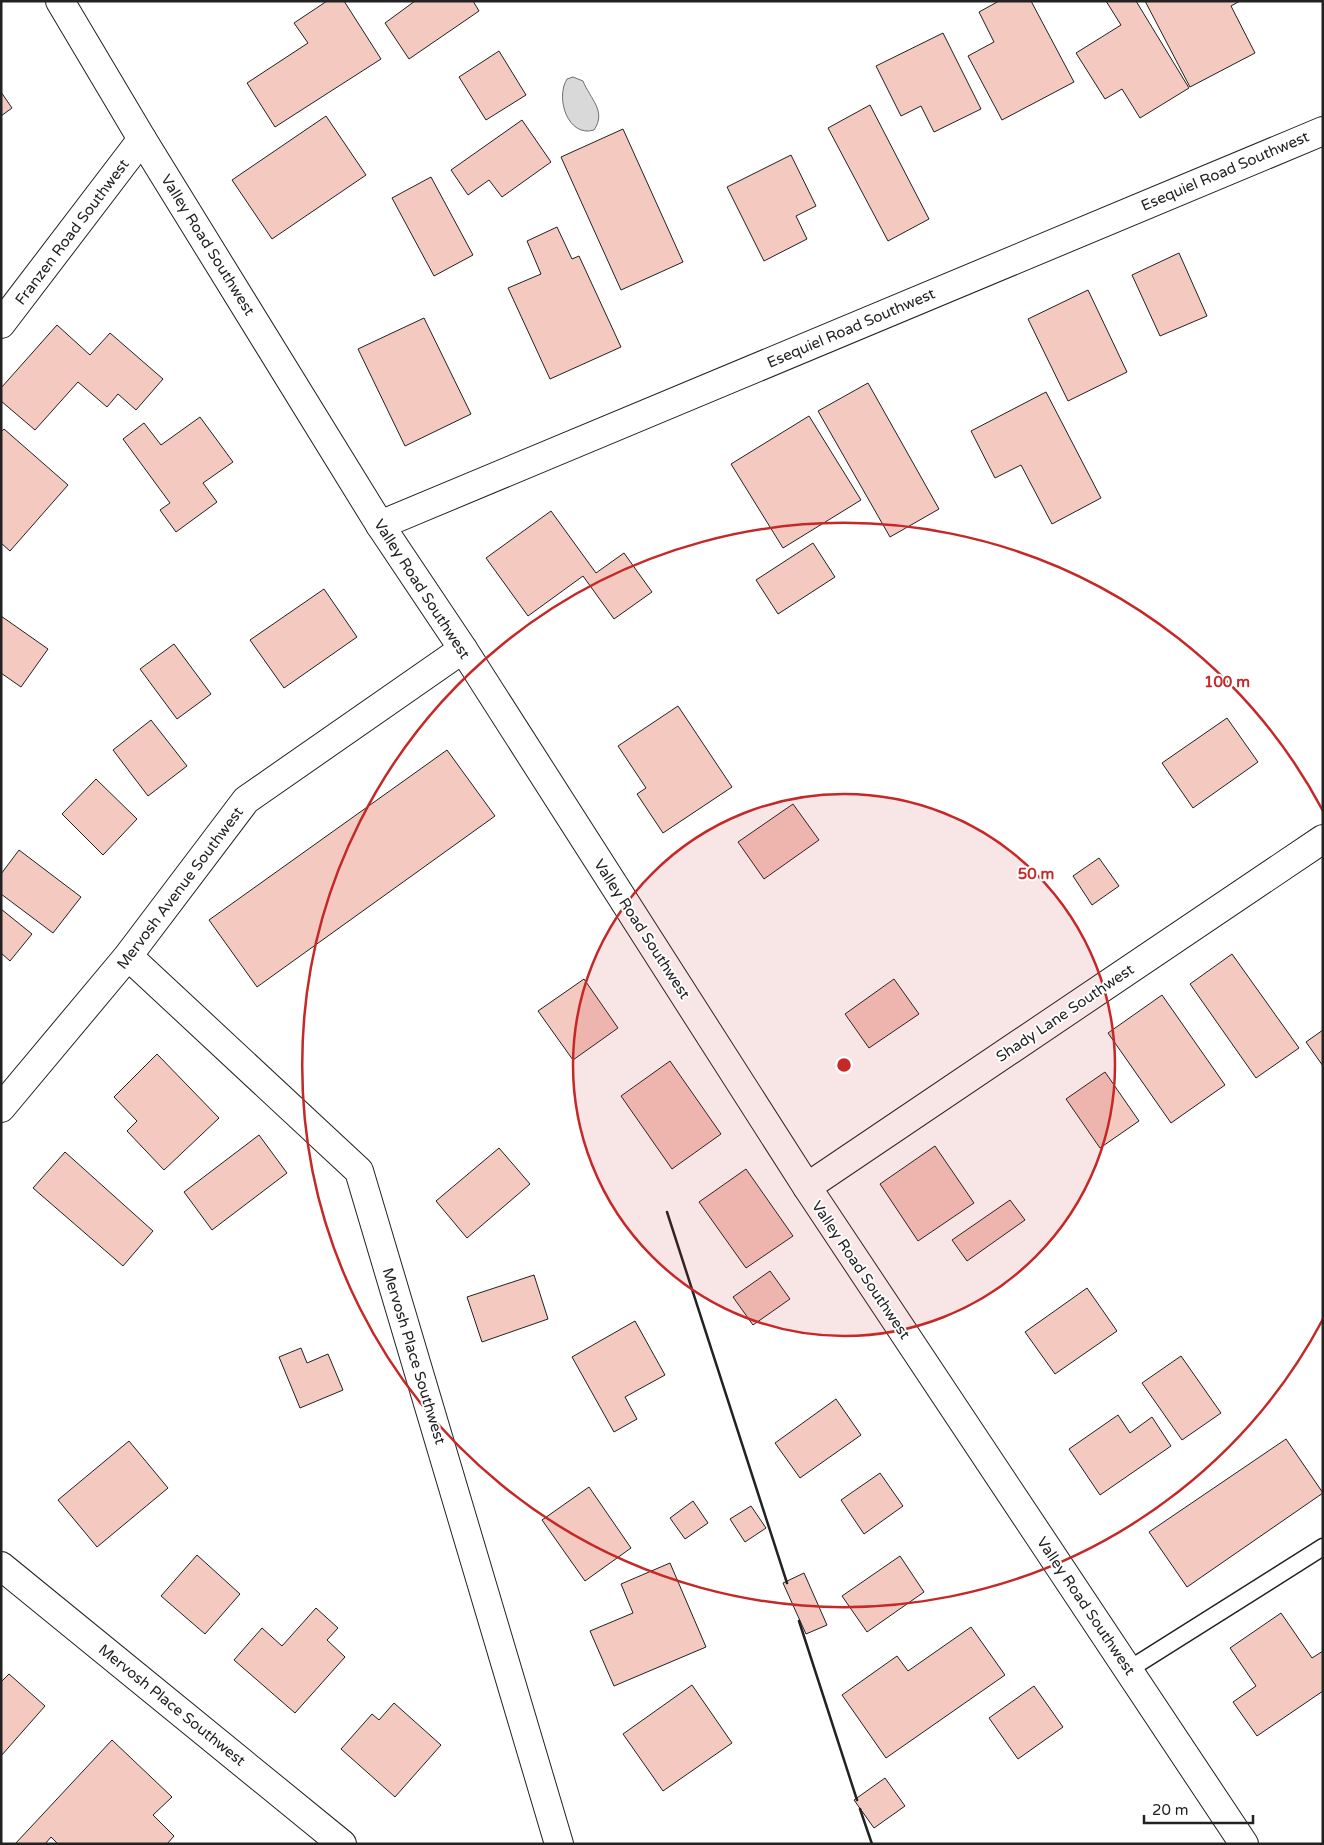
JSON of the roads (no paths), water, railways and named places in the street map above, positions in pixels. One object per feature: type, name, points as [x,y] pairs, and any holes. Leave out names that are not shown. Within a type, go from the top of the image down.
[{"type":"street","name":"Valley Road Southwest","points":[[60,1],[142,139],[380,525],[462,649],[806,1188],[1244,1844]]},
{"type":"street","name":"Esequiel Road Southwest","points":[[380,525],[1323,131]]},
{"type":"street","name":"Franzen Road Southwest","points":[[1,324],[142,139]]},
{"type":"street","name":"Mervosh Avenue Southwest","points":[[1,1108],[128,956],[246,800],[462,649]]},
{"type":"street","name":"Shady Lane Southwest","points":[[806,1188],[1323,839]]},
{"type":"street","name":"Mervosh Place Southwest","points":[[128,956],[359,1171],[559,1844]]},
{"type":"street","name":"Mervosh Place Southwest","points":[[1,1566],[342,1844]]},
{"type":"lane","points":[[1128,1670],[1323,1547]]}]
